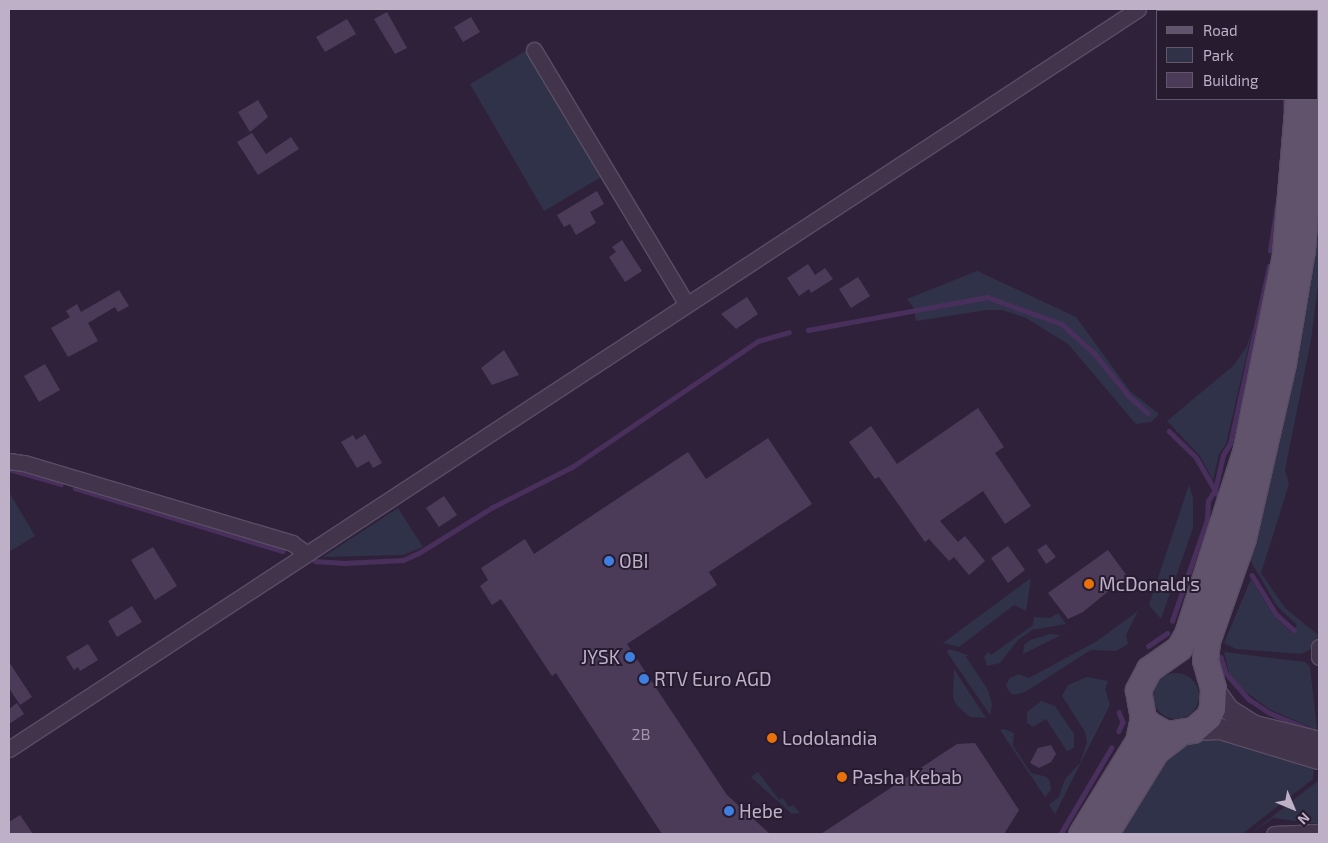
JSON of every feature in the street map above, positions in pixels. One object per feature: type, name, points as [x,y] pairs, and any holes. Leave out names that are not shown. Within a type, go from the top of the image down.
[{"type":"main road","points":[[1081,834],[1138,741],[1143,718],[1137,699],[1140,682],[1149,669],[1179,648],[1187,634],[1246,450],[1286,254],[1298,100]]},
{"type":"main road","points":[[1105,834],[1156,751],[1208,717],[1210,682],[1205,660],[1207,641],[1242,538],[1294,304],[1312,143],[1313,100]]},
{"type":"main road","points":[[1163,660],[1173,658],[1192,662],[1210,682]]},
{"type":"main road","points":[[1143,718],[1158,731],[1185,733]]},
{"type":"street","points":[[9,749],[686,303],[1138,9]]},
{"type":"street","points":[[534,50],[686,303]]},
{"type":"street","points":[[9,461],[24,462],[292,543],[306,553]]},
{"type":"street","points":[[1319,647],[1319,657]]},
{"type":"street","points":[[1210,682],[1224,705],[1256,726],[1319,742]]},
{"type":"street","points":[[1185,733],[1220,729],[1319,759]]},
{"type":"street","points":[[1274,834],[1319,832]]},
{"type":"green space","points":[[529,49],[603,176],[544,211],[470,84]]},
{"type":"green space","points":[[1319,172],[1319,277],[1311,340],[1285,470],[1289,484],[1261,573],[1285,608],[1318,635],[1315,647],[1301,654],[1236,649],[1224,643],[1251,579],[1274,616],[1292,633],[1297,625],[1277,606],[1246,553],[1291,387],[1308,293]]},
{"type":"green space","points":[[977,271],[1076,317],[1130,391],[1159,414],[1151,422],[1136,424],[1068,344],[1026,318],[1002,310],[987,310],[916,321],[914,308],[907,299]]},
{"type":"green space","points":[[1253,327],[1226,444],[1219,454],[1213,480],[1200,456],[1167,421],[1234,365],[1247,346]]},
{"type":"green space","points":[[1189,485],[1193,498],[1193,528],[1161,619],[1149,605]]},
{"type":"green space","points":[[9,492],[35,536],[9,552]]},
{"type":"green space","points":[[398,508],[423,547],[403,555],[323,557]]},
{"type":"green space","points":[[1031,578],[1026,611],[1014,605],[959,647],[943,643]]},
{"type":"green space","points":[[1138,611],[1126,635],[1128,644],[1116,651],[1091,650],[1025,692],[1013,695],[1008,690],[1006,685],[1010,678],[1019,674],[1029,678],[1097,641]]},
{"type":"green space","points":[[1058,613],[1066,624],[1032,630],[1018,640],[1000,663],[987,666],[984,657],[988,652],[991,655],[1033,625],[1034,617],[1050,618]]},
{"type":"green space","points":[[1050,634],[1061,635],[1023,654],[1024,645],[1030,640]]},
{"type":"green space","points":[[949,649],[968,655],[966,657],[988,690],[992,705],[990,715],[947,652]]},
{"type":"green space","points":[[1224,652],[1305,662],[1310,667],[1318,738],[1309,735],[1310,727],[1269,709],[1238,686],[1229,673]]},
{"type":"green space","points":[[954,669],[986,718],[970,717],[957,706],[953,698]]},
{"type":"green space","points":[[1181,673],[1193,679],[1198,687],[1198,705],[1193,713],[1185,718],[1171,719],[1159,713],[1154,705],[1153,691],[1159,679],[1167,674]]},
{"type":"green space","points":[[1087,677],[1108,681],[1105,689],[1110,705],[1055,814],[1049,805],[1059,797],[1065,779],[1080,763],[1087,742],[1085,732],[1062,696],[1068,685]]},
{"type":"green space","points":[[1041,701],[1055,706],[1074,734],[1074,748],[1067,751],[1046,719],[1033,727],[1027,723],[1027,712]]},
{"type":"green space","points":[[1004,729],[1014,733],[1013,746],[1031,773],[1047,777],[1051,790],[1045,797],[1000,730]]},
{"type":"green space","points":[[1208,735],[1314,765],[1313,779],[1242,834],[1112,834],[1168,750]]},
{"type":"green space","points":[[758,772],[779,800],[783,798],[789,807],[793,805],[800,813],[792,814],[751,777]]},
{"type":"green space","points":[[1319,780],[1319,824],[1273,818],[1250,834]]},
{"type":"building","points":[[387,12],[407,48],[395,54],[374,19]]},
{"type":"building","points":[[471,17],[480,32],[463,42],[454,27]]},
{"type":"building","points":[[347,19],[356,34],[325,52],[316,37]]},
{"type":"building","points":[[258,100],[268,117],[250,132],[238,112]]},
{"type":"building","points":[[252,133],[266,154],[291,137],[299,149],[258,175],[237,142]]},
{"type":"building","points":[[597,191],[604,204],[590,212],[596,223],[576,235],[570,224],[564,227],[557,215]]},
{"type":"building","points":[[622,240],[642,271],[625,282],[609,257],[616,252],[612,247]]},
{"type":"building","points":[[808,264],[815,275],[825,268],[833,279],[811,293],[809,289],[799,296],[787,278]]},
{"type":"building","points":[[858,277],[870,296],[851,308],[839,289]]},
{"type":"building","points":[[119,290],[129,306],[118,312],[115,307],[88,323],[98,341],[68,357],[51,328],[70,317],[66,311],[77,304],[81,312]]},
{"type":"building","points":[[747,297],[758,314],[736,329],[721,314]]},
{"type":"building","points":[[504,350],[519,375],[492,385],[481,368]]},
{"type":"building","points":[[45,364],[60,390],[39,402],[24,376]]},
{"type":"building","points":[[978,408],[1004,447],[995,453],[1031,506],[1005,524],[983,491],[940,521],[958,542],[965,536],[985,561],[969,575],[954,557],[949,561],[929,539],[925,542],[879,477],[875,479],[849,442],[871,426],[897,464]]},
{"type":"building","points":[[365,434],[382,463],[373,468],[369,461],[357,468],[341,442],[353,435],[356,440]]},
{"type":"building","name":"OBI","points":[[768,438],[812,504],[709,572],[717,585],[627,644],[727,795],[770,834],[662,834],[556,673],[552,676],[501,599],[492,605],[480,586],[488,580],[481,568],[525,539],[534,554],[688,452],[706,479]]},
{"type":"building","points":[[444,496],[457,515],[439,527],[426,508]]},
{"type":"building","points":[[1046,544],[1056,557],[1046,564],[1037,550]]},
{"type":"building","points":[[1008,546],[1025,570],[1008,583],[991,558]]},
{"type":"building","points":[[153,547],[177,586],[155,600],[131,560]]},
{"type":"building","name":"McDonald's","points":[[1108,550],[1127,576],[1083,612],[1068,619],[1048,593]]},
{"type":"building","points":[[132,606],[142,622],[117,637],[108,621]]},
{"type":"building","points":[[88,644],[98,660],[80,671],[78,667],[74,670],[66,657]]},
{"type":"building","points":[[9,662],[32,697],[20,705],[9,688]]},
{"type":"building","points":[[17,703],[24,714],[9,724],[9,709]]},
{"type":"building","points":[[975,743],[1019,810],[1004,834],[821,834],[957,744]]},
{"type":"building","points":[[1051,745],[1056,754],[1051,762],[1039,768],[1030,763],[1038,748]]},
{"type":"building","points":[[20,815],[33,834],[11,834],[9,822]]},
{"type":"waterway","points":[[1285,100],[1285,110]]},
{"type":"waterway","points":[[1270,251],[1277,205]]},
{"type":"waterway","points":[[1172,621],[1207,520],[1208,501],[1215,490],[1223,455],[1230,444],[1269,266]]},
{"type":"waterway","points":[[808,330],[987,297],[1062,324],[1095,354],[1130,397],[1148,413]]},
{"type":"waterway","points":[[315,561],[344,563],[403,560],[419,553],[493,507],[572,467],[758,341],[789,332]]},
{"type":"waterway","points":[[1169,431],[1196,457],[1218,495]]},
{"type":"waterway","points":[[9,469],[61,484]]},
{"type":"waterway","points":[[75,488],[283,551]]},
{"type":"waterway","points":[[1252,575],[1276,614],[1294,630]]},
{"type":"waterway","points":[[1148,646],[1167,633]]},
{"type":"waterway","points":[[1221,657],[1226,673],[1249,699],[1270,713],[1308,729]]},
{"type":"waterway","points":[[1119,712],[1123,722],[1119,731]]},
{"type":"waterway","points":[[1061,833],[1111,748]]},
{"type":"place","name":"OBI","points":[[609,561]]},
{"type":"place","name":"McDonald's","points":[[1089,584]]},
{"type":"place","name":"JYSK","points":[[630,657]]},
{"type":"place","name":"RTV Euro AGD","points":[[644,679]]},
{"type":"place","name":"Lodolandia","points":[[772,738]]},
{"type":"place","name":"Pasha Kebab","points":[[842,777]]},
{"type":"place","name":"Hebe","points":[[729,811]]}]
